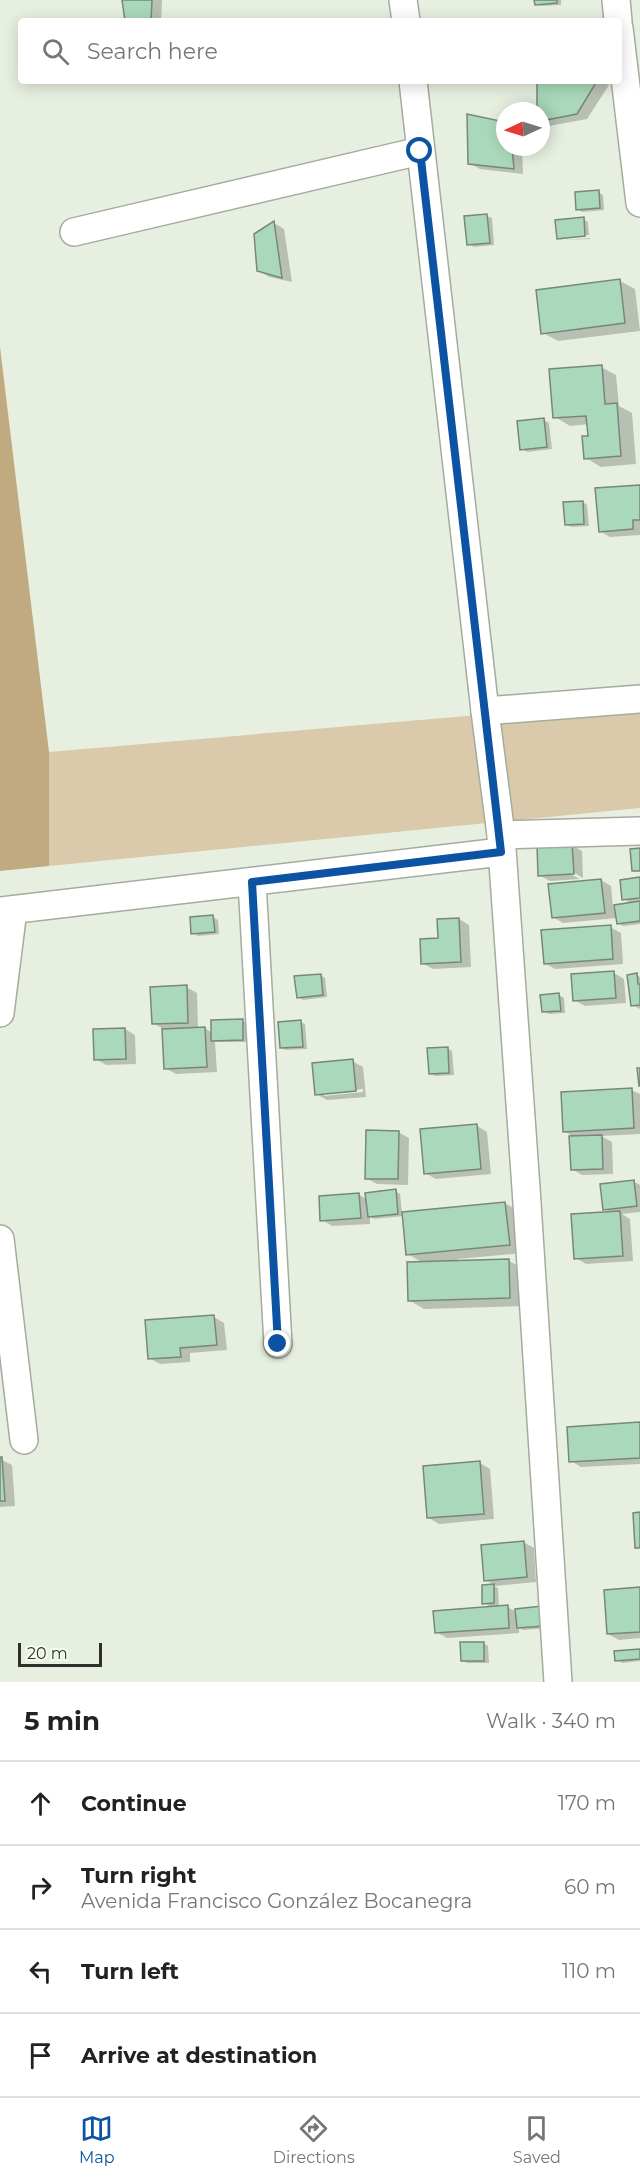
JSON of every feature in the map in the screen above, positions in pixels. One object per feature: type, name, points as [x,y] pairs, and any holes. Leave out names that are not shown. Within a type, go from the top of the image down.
[{"type":"street","points":[[404,0],[406,18]]},
{"type":"street","points":[[616,0],[618,18]]},
{"type":"street","points":[[622,53],[640,203]]},
{"type":"street","points":[[412,84],[501,844],[558,1682]]},
{"type":"street","points":[[74,232],[420,151]]},
{"type":"street","points":[[485,711],[640,699]]},
{"type":"street","points":[[0,1013],[6,911],[252,882],[501,844],[640,831]]},
{"type":"street","points":[[252,882],[278,1344]]},
{"type":"street","points":[[0,1239],[24,1440]]},
{"type":"shaded area","points":[[0,347],[49,752],[49,866],[0,871]]},
{"type":"shaded area","points":[[640,701],[640,808],[49,866],[49,752]]},
{"type":"building","points":[[122,0],[152,0],[151,18],[125,18]]},
{"type":"building","points":[[534,0],[557,0],[557,3],[535,5]]},
{"type":"building","points":[[537,84],[595,84],[577,114],[550,119],[550,102],[537,102]]},
{"type":"building","points":[[467,114],[496,120],[496,156],[513,156],[514,169],[468,164]]},
{"type":"building","points":[[599,190],[600,208],[576,210],[575,192]]},
{"type":"building","points":[[487,214],[490,243],[467,245],[464,216]]},
{"type":"building","points":[[584,217],[585,236],[557,239],[555,220]]},
{"type":"building","points":[[274,221],[282,278],[257,271],[254,234]]},
{"type":"building","points":[[620,279],[625,323],[541,334],[536,290]]},
{"type":"building","points":[[602,365],[605,404],[617,403],[621,456],[584,459],[582,436],[588,436],[586,416],[553,418],[549,369]]},
{"type":"building","points":[[544,418],[547,447],[520,450],[517,421]]},
{"type":"building","points":[[640,485],[640,520],[633,520],[633,529],[599,532],[595,488]]},
{"type":"building","points":[[583,501],[584,524],[565,525],[563,502]]},
{"type":"building","points":[[572,843],[574,874],[538,876],[537,845]]},
{"type":"building","points":[[640,848],[640,871],[632,871],[630,849]]},
{"type":"building","points":[[640,877],[640,898],[622,900],[620,880]]},
{"type":"building","points":[[601,879],[605,913],[552,918],[548,884]]},
{"type":"building","points":[[640,901],[640,921],[617,924],[614,905]]},
{"type":"building","points":[[213,915],[215,932],[191,934],[190,917]]},
{"type":"building","points":[[459,918],[461,962],[421,964],[420,939],[438,938],[437,919]]},
{"type":"building","points":[[611,925],[613,959],[544,964],[541,930]]},
{"type":"building","points":[[614,971],[616,998],[573,1001],[571,974]]},
{"type":"building","points":[[637,973],[638,984],[640,984],[640,1005],[631,1006],[627,975]]},
{"type":"building","points":[[321,974],[323,995],[297,998],[294,976]]},
{"type":"building","points":[[187,985],[188,1023],[152,1024],[150,987]]},
{"type":"building","points":[[559,993],[561,1011],[542,1012],[540,995]]},
{"type":"building","points":[[243,1019],[243,1040],[211,1041],[211,1020]]},
{"type":"building","points":[[301,1020],[303,1047],[280,1048],[278,1022]]},
{"type":"building","points":[[205,1027],[207,1067],[164,1069],[162,1029]]},
{"type":"building","points":[[125,1028],[126,1059],[94,1060],[93,1029]]},
{"type":"building","points":[[448,1047],[449,1073],[429,1074],[427,1048]]},
{"type":"building","points":[[353,1059],[356,1091],[315,1095],[312,1063]]},
{"type":"building","points":[[637,1068],[640,1068],[640,1086],[639,1086]]},
{"type":"building","points":[[632,1088],[634,1128],[563,1132],[561,1092]]},
{"type":"building","points":[[477,1124],[481,1169],[424,1174],[420,1129]]},
{"type":"building","points":[[366,1130],[399,1131],[398,1179],[365,1179]]},
{"type":"building","points":[[602,1135],[603,1169],[571,1170],[569,1136]]},
{"type":"building","points":[[634,1180],[637,1206],[603,1210],[600,1184]]},
{"type":"building","points":[[396,1189],[398,1214],[368,1217],[365,1193]]},
{"type":"building","points":[[359,1193],[361,1218],[320,1221],[319,1196]]},
{"type":"building","points":[[505,1202],[510,1245],[406,1255],[402,1212]]},
{"type":"building","points":[[620,1211],[623,1256],[574,1259],[571,1214]]},
{"type":"building","points":[[509,1259],[510,1298],[408,1301],[407,1262]]},
{"type":"building","points":[[214,1315],[217,1345],[180,1348],[181,1357],[148,1359],[145,1320]]},
{"type":"building","points":[[640,1422],[640,1458],[569,1462],[567,1427]]},
{"type":"building","points":[[0,1457],[2,1457],[5,1501],[0,1501]]},
{"type":"building","points":[[480,1461],[484,1514],[427,1518],[423,1466]]},
{"type":"building","points":[[640,1512],[640,1548],[635,1548],[633,1513]]},
{"type":"building","points":[[524,1541],[527,1577],[484,1581],[481,1545]]},
{"type":"building","points":[[494,1584],[494,1603],[482,1604],[482,1585]]},
{"type":"building","points":[[640,1587],[640,1632],[607,1634],[604,1590]]},
{"type":"building","points":[[508,1605],[509,1628],[435,1633],[433,1611]]},
{"type":"building","points":[[542,1606],[544,1626],[517,1628],[515,1609]]},
{"type":"building","points":[[460,1642],[484,1642],[484,1661],[461,1661]]},
{"type":"building","points":[[640,1649],[640,1659],[615,1661],[614,1651]]},
{"type":"route","points":[[278,1344],[252,882],[501,852],[501,835],[420,151]]}]
